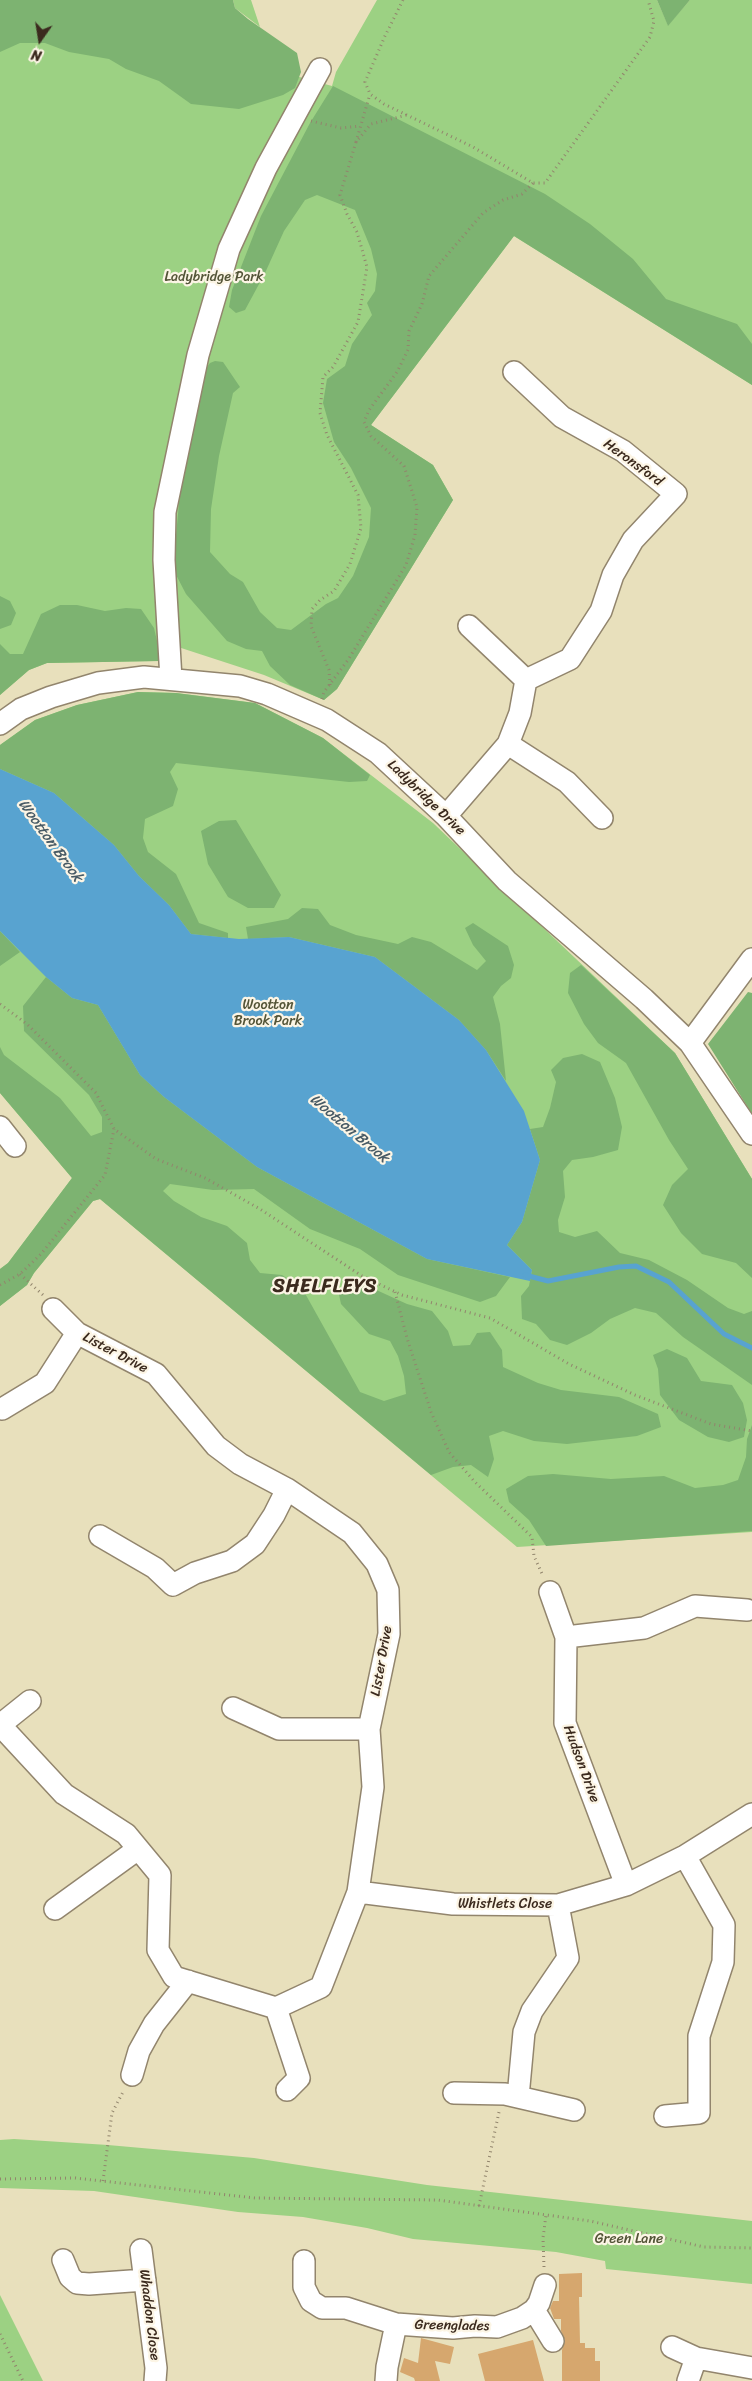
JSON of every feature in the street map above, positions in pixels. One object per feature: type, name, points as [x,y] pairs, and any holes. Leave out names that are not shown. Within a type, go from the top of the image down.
[{"type":"street","points":[[171,679],[164,560],[164,512],[198,355],[229,249],[266,168],[320,69]]},
{"type":"street","name":"Heronsford","points":[[514,372],[562,417],[623,451],[676,494],[633,540],[614,574],[602,611],[570,659],[526,680]]},
{"type":"street","points":[[446,816],[508,744],[520,713],[526,680],[469,626]]},
{"type":"street","name":"Ladybridge Drive","points":[[0,724],[21,709],[51,697],[98,684],[144,676],[240,686],[267,694],[317,716],[378,753],[446,816],[507,881],[644,999],[690,1043],[752,1134]]},
{"type":"street","points":[[508,744],[567,782],[602,818]]},
{"type":"street","points":[[690,1043],[752,959]]},
{"type":"street","name":"Lister Drive","points":[[53,1309],[77,1332],[156,1374],[216,1446],[240,1464],[287,1489],[352,1533],[377,1564],[388,1590],[389,1634],[369,1729],[372,1787],[358,1892],[320,1987],[276,2008]]},
{"type":"street","name":"Lister Drive","points":[[2,1408],[45,1383],[77,1332]]},
{"type":"street","points":[[100,1536],[155,1568],[173,1585],[196,1573],[232,1561],[255,1544],[274,1515],[287,1489]]},
{"type":"street","name":"Hudson Drive","points":[[550,1592],[566,1637],[565,1723],[626,1885]]},
{"type":"street","points":[[566,1637],[644,1628],[695,1606],[747,1610]]},
{"type":"street","points":[[30,1701],[0,1725],[64,1794],[126,1834],[160,1875],[158,1950],[174,1977],[276,2008],[299,2078],[287,2090]]},
{"type":"street","points":[[233,1708],[279,1729],[369,1729]]},
{"type":"street","name":"Whistlets Close","points":[[358,1892],[453,1904],[558,1905],[626,1885],[685,1856],[752,1814]]},
{"type":"street","points":[[55,1909],[138,1849]]},
{"type":"street","points":[[665,2116],[700,2113],[699,2036],[724,1962],[724,1925],[685,1856]]},
{"type":"street","points":[[512,2095],[524,2032],[532,2011],[568,1958],[558,1905]]},
{"type":"street","points":[[132,2075],[139,2050],[154,2024],[188,1981]]},
{"type":"street","points":[[454,2093],[512,2095],[574,2110]]},
{"type":"street","name":"Whaddon Close","points":[[141,2250],[156,2368],[155,2381]]},
{"type":"street","points":[[63,2260],[73,2280],[82,2284],[145,2280]]},
{"type":"street","name":"Greenglades","points":[[304,2261],[304,2287],[311,2301],[322,2308],[346,2308],[396,2324],[453,2328],[497,2327],[522,2318],[534,2310]]},
{"type":"street","points":[[545,2285],[539,2303],[534,2310],[553,2341]]},
{"type":"street","name":"Greenglades","points":[[386,2381],[396,2324]]},
{"type":"street","points":[[672,2347],[696,2358],[752,2368]]},
{"type":"street","points":[[688,2381],[696,2358]]},
{"type":"path","points":[[403,0],[365,82],[370,94],[407,115],[473,147],[533,183],[545,183],[650,37],[654,21],[648,0]]},
{"type":"path","points":[[330,685],[328,670],[311,626],[312,609],[320,600],[334,590],[350,564],[361,528],[358,495],[327,435],[320,413],[323,377],[333,367],[358,322],[362,299],[367,267],[357,232],[346,214],[340,195],[370,94]]},
{"type":"path","points":[[296,114],[318,124],[341,128],[360,126]]},
{"type":"path","points":[[356,142],[371,124],[407,115]]},
{"type":"path","points":[[317,716],[324,692],[348,660],[406,566],[415,535],[416,507],[404,466],[371,436],[364,422],[368,410],[397,372],[408,350],[409,332],[422,304],[429,276],[483,214],[503,200],[522,194],[533,183]]},
{"type":"path","points":[[0,1004],[27,1024],[96,1093],[114,1128],[156,1159],[205,1178],[260,1209],[362,1276],[395,1292],[490,1318],[569,1364],[635,1395],[711,1424],[752,1430]]},
{"type":"path","points":[[0,1285],[20,1274],[41,1254],[105,1175],[114,1128]]},
{"type":"path","points":[[20,1274],[42,1295],[53,1309]]},
{"type":"path","points":[[395,1292],[407,1338],[431,1412],[449,1452],[474,1482],[532,1537],[534,1556],[550,1592]]},
{"type":"path","points":[[103,2181],[112,2113],[132,2075]]},
{"type":"path","points":[[479,2206],[495,2126],[512,2095]]},
{"type":"path","points":[[0,2179],[75,2178],[255,2198],[438,2200],[590,2221],[704,2246],[752,2248]]},
{"type":"path","points":[[545,2285],[543,2238],[546,2215]]},
{"type":"path","points":[[0,2334],[23,2381]]},
{"type":"green space","name":"Ladybridge Park","points":[[0,0],[187,46],[332,86],[336,72],[377,0],[657,0],[668,25],[690,0],[752,0],[752,385],[514,236],[371,425],[433,465],[453,500],[337,689],[324,700],[264,675],[175,646],[169,648],[158,661],[47,663],[29,670],[0,695]]},
{"type":"green space","points":[[0,0],[233,0],[235,8],[248,19],[297,53],[301,72],[295,88],[283,95],[239,109],[191,104],[159,81],[126,69],[109,59],[69,52],[45,43],[20,43],[0,52]]},
{"type":"green space","points":[[233,0],[251,0],[260,27],[235,8]]},
{"type":"green space","points":[[657,0],[690,0],[668,26]]},
{"type":"green space","points":[[333,86],[545,194],[590,224],[633,259],[666,299],[737,324],[752,344],[752,385],[514,236],[371,425],[433,465],[453,500],[337,689],[324,700],[290,685],[270,666],[262,651],[246,649],[227,641],[186,594],[173,569],[180,492],[195,408],[202,374],[210,363],[215,361],[223,362],[240,387],[233,393],[219,456],[211,509],[210,552],[230,574],[243,582],[260,612],[277,628],[291,630],[326,604],[338,598],[353,576],[369,537],[371,508],[351,468],[334,442],[323,403],[327,379],[345,366],[352,344],[372,315],[367,303],[375,291],[377,274],[371,249],[355,210],[317,195],[305,200],[284,231],[265,273],[245,310],[236,313],[229,307],[232,290],[261,216],[310,123]]},
{"type":"green space","points":[[0,596],[10,601],[16,613],[11,625],[0,629]]},
{"type":"green space","points":[[60,605],[77,605],[105,611],[126,608],[141,609],[154,628],[159,650],[158,661],[47,663],[29,670],[0,695],[0,644],[10,654],[23,654],[41,614]]},
{"type":"green space","name":"Wootton Brook Park","points":[[138,692],[176,693],[255,703],[323,738],[433,823],[675,1053],[752,1179],[752,1532],[517,1547],[100,1199],[93,1201],[34,1273],[27,1285],[0,1306],[0,1269],[8,1263],[72,1178],[0,1093],[0,745],[35,720],[77,705]]},
{"type":"green space","points":[[138,692],[176,693],[255,703],[323,738],[370,775],[367,781],[349,782],[176,763],[170,772],[178,789],[173,806],[145,819],[143,838],[148,852],[176,874],[199,923],[228,933],[228,938],[191,934],[169,905],[139,876],[114,845],[54,793],[0,769],[0,745],[35,720],[77,705]]},
{"type":"green space","points":[[236,820],[281,895],[274,908],[248,908],[228,897],[208,864],[201,831],[219,821]]},
{"type":"green space","points":[[302,908],[318,909],[330,925],[356,935],[398,944],[412,937],[431,942],[477,970],[486,961],[473,945],[465,928],[473,923],[508,946],[514,965],[511,978],[501,986],[493,997],[500,1024],[506,1081],[486,1050],[459,1020],[375,957],[289,937],[248,939],[246,927],[288,919]]},
{"type":"green space","points":[[0,931],[20,952],[0,966]]},
{"type":"green space","points":[[581,965],[675,1053],[752,1179],[752,1278],[736,1263],[702,1254],[681,1233],[663,1205],[672,1185],[688,1169],[669,1140],[626,1063],[598,1043],[584,1024],[568,993],[570,973]]},
{"type":"green space","points":[[46,977],[72,998],[98,1005],[140,1075],[164,1097],[257,1167],[427,1259],[510,1277],[496,1296],[480,1302],[398,1275],[360,1249],[310,1229],[254,1189],[213,1190],[170,1184],[163,1191],[174,1201],[201,1217],[227,1226],[247,1243],[250,1260],[260,1273],[282,1275],[302,1288],[360,1392],[384,1401],[406,1394],[404,1376],[398,1356],[390,1341],[369,1334],[341,1304],[338,1290],[354,1284],[372,1288],[407,1304],[432,1311],[448,1331],[453,1346],[470,1345],[477,1333],[490,1332],[502,1350],[503,1367],[538,1383],[561,1390],[619,1397],[658,1414],[661,1427],[637,1436],[567,1444],[534,1441],[503,1431],[489,1436],[494,1459],[488,1477],[471,1465],[453,1467],[431,1475],[100,1199],[93,1201],[34,1273],[27,1285],[0,1306],[0,1269],[8,1263],[72,1178],[0,1093],[0,1047],[4,1055],[60,1098],[91,1136],[102,1132],[102,1117],[89,1095],[24,1031],[23,1006]]},
{"type":"green space","points":[[748,992],[752,993],[752,1114],[708,1044]]},
{"type":"green space","points":[[582,1054],[600,1062],[615,1098],[622,1127],[618,1150],[593,1157],[572,1160],[563,1171],[565,1197],[558,1220],[559,1232],[575,1237],[597,1231],[620,1253],[649,1260],[687,1280],[728,1308],[744,1314],[752,1311],[752,1385],[683,1337],[656,1313],[635,1308],[610,1319],[591,1333],[567,1345],[550,1340],[536,1324],[522,1319],[521,1296],[529,1286],[532,1270],[507,1245],[522,1222],[540,1160],[530,1129],[543,1127],[550,1108],[556,1082],[551,1070],[563,1058]]},
{"type":"green space","points":[[667,1349],[687,1358],[701,1381],[732,1385],[743,1403],[747,1420],[744,1437],[729,1442],[708,1437],[679,1420],[660,1395],[658,1369],[653,1355]]},
{"type":"green space","points":[[752,1425],[752,1531],[546,1546],[529,1520],[509,1502],[506,1489],[528,1476],[553,1474],[611,1479],[664,1476],[695,1488],[723,1485],[738,1480],[746,1457],[747,1439]]},
{"type":"green space","name":"Green Lane","points":[[14,2139],[254,2158],[427,2185],[752,2221],[752,2284],[606,2269],[605,2261],[556,2252],[413,2239],[367,2228],[303,2217],[238,2212],[94,2191],[0,2188],[0,2140]]},
{"type":"green space","points":[[0,2295],[43,2381],[0,2381]]},
{"type":"water","points":[[0,769],[54,793],[114,845],[139,876],[169,905],[191,934],[239,939],[289,937],[375,957],[459,1020],[486,1050],[524,1111],[540,1160],[522,1222],[507,1245],[532,1270],[530,1281],[427,1259],[257,1167],[164,1097],[140,1075],[98,1005],[72,998],[46,977],[0,931]]},
{"type":"building","points":[[582,2273],[582,2297],[579,2297],[580,2343],[585,2343],[585,2348],[595,2348],[595,2361],[600,2361],[600,2381],[562,2381],[562,2350],[565,2340],[561,2331],[561,2319],[554,2319],[550,2308],[553,2301],[559,2301],[559,2274]]},
{"type":"building","points":[[421,2338],[454,2347],[450,2364],[435,2361],[440,2381],[415,2381],[414,2378],[400,2372],[404,2358],[418,2363]]},
{"type":"building","points":[[533,2340],[544,2381],[485,2381],[478,2354]]},
{"type":"waterway","name":"Wootton Brook","points":[[525,1275],[548,1281],[619,1267],[636,1266],[669,1282],[724,1334],[752,1348]]},
{"type":"district","name":"SHELFLEYS","points":[[325,1287]]}]
